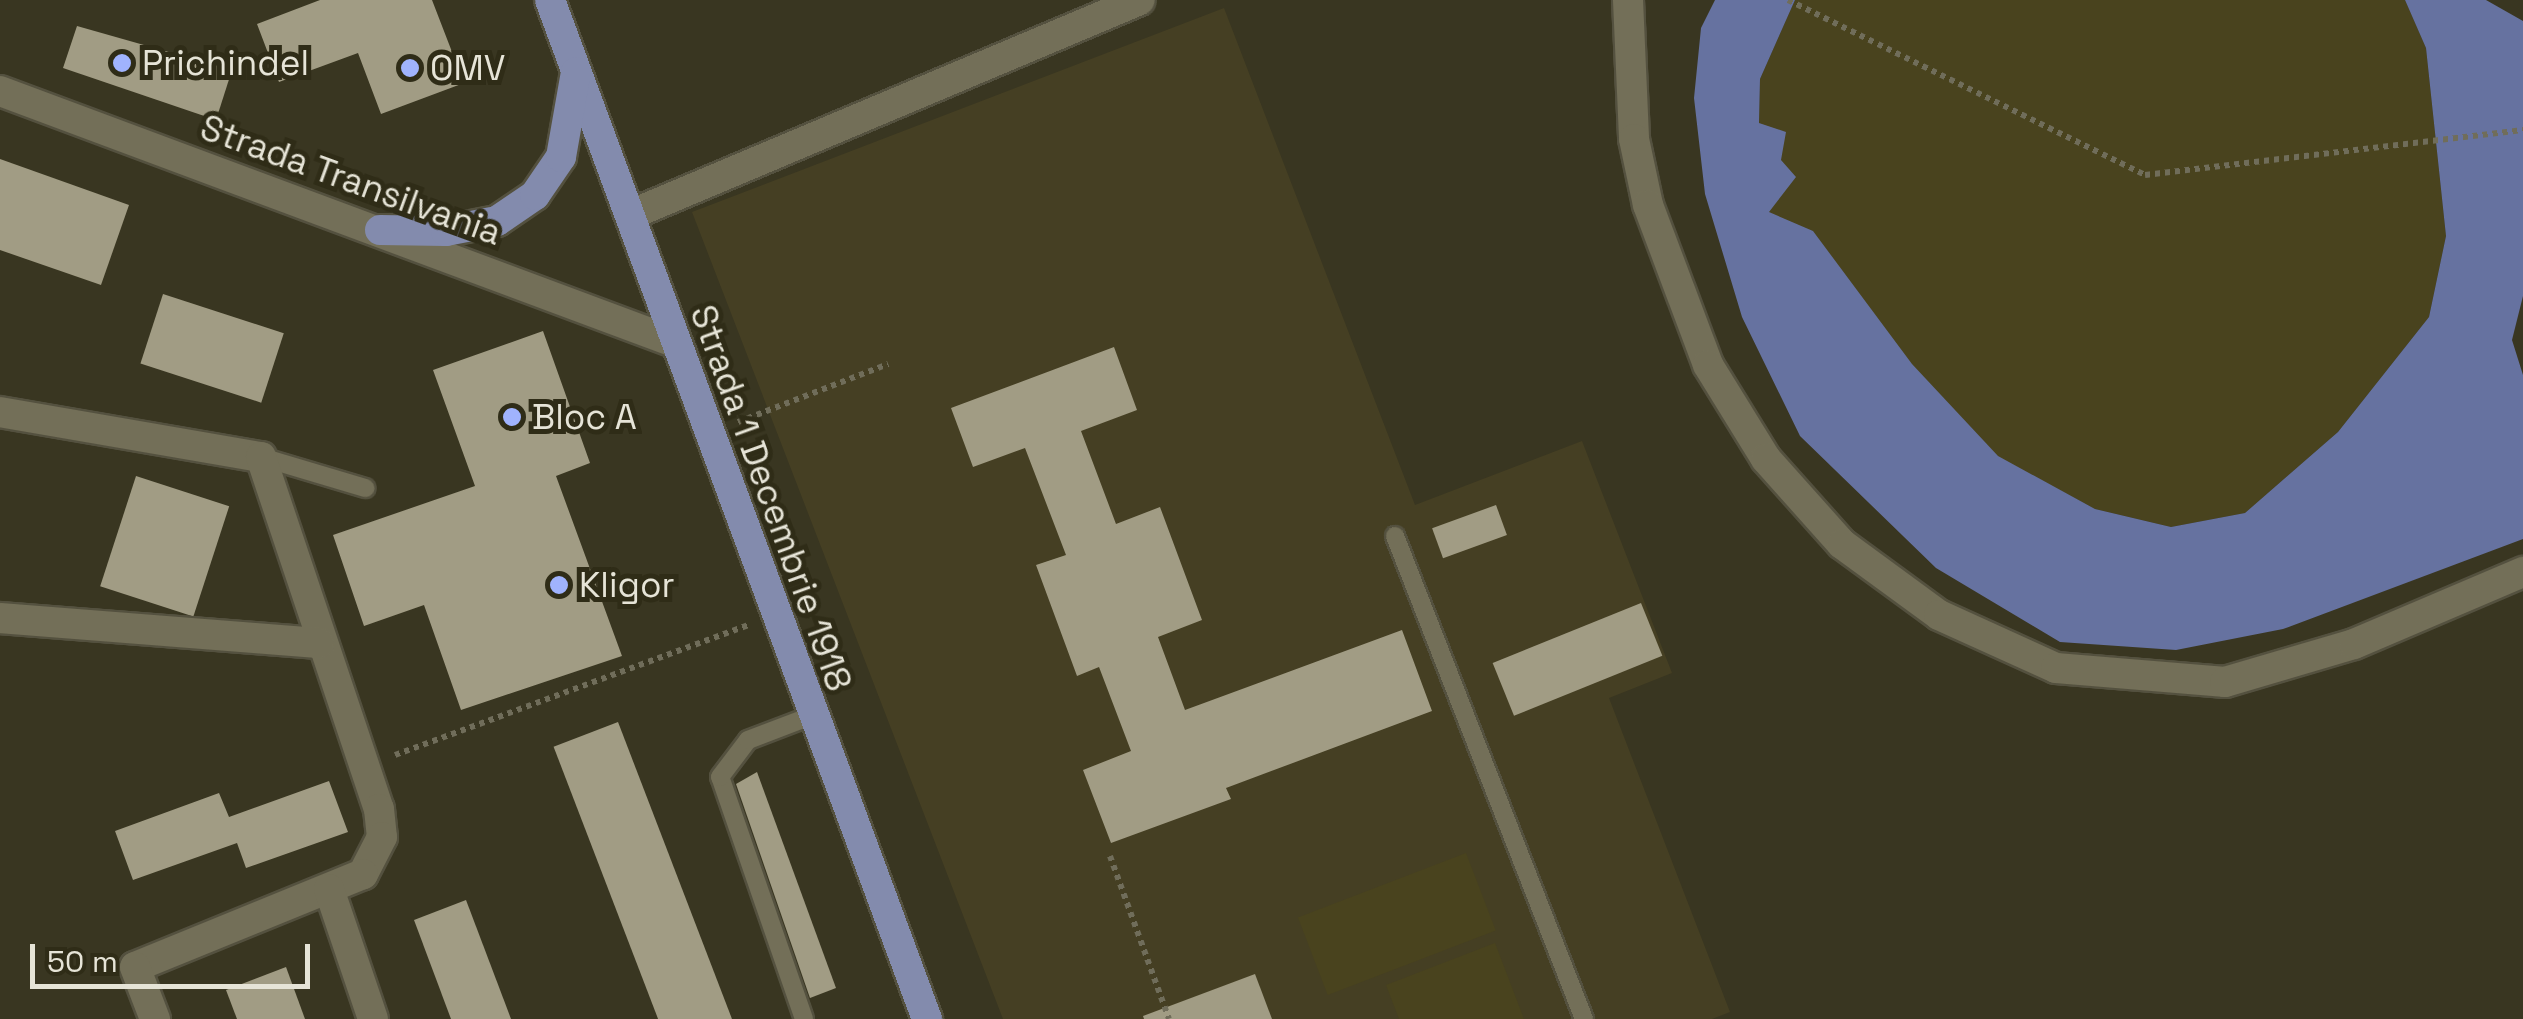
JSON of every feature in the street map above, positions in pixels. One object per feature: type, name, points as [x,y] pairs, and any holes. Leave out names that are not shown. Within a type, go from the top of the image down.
[{"type":"main road","name":"Strada 1 Decembrie 1918","points":[[550,0],[926,1019]]},
{"type":"main road","points":[[380,230],[497,221],[535,195],[560,157],[577,69]]},
{"type":"street","points":[[630,215],[1140,0]]},
{"type":"street","points":[[1628,0],[1634,139],[1648,205],[1708,365],[1766,459],[1842,544],[1939,614],[2056,668],[2225,682],[2354,644],[2523,572]]},
{"type":"street","name":"Strada Transilvania","points":[[0,90],[674,342]]},
{"type":"street","points":[[0,412],[260,457],[319,644],[366,766],[382,837],[363,874],[136,967],[155,1019]]},
{"type":"street","points":[[0,618],[319,644]]},
{"type":"street","points":[[329,889],[373,1019]]},
{"type":"lane","points":[[260,457],[365,488]]},
{"type":"lane","points":[[1396,536],[1584,1019]]},
{"type":"lane","points":[[804,1019],[720,777],[748,740],[811,716]]},
{"type":"path","points":[[1788,0],[2145,175],[2428,136],[2523,130]]},
{"type":"path","points":[[708,433],[888,364]]},
{"type":"path","points":[[366,766],[776,615]]},
{"type":"path","points":[[1110,856],[1168,1019]]},
{"type":"shaded area","points":[[1795,0],[2405,0],[2426,48],[2446,236],[2429,317],[2338,432],[2245,513],[2171,527],[2095,509],[1998,457],[1768,212],[1781,161],[1759,123],[1760,79]]},
{"type":"shaded area","points":[[1224,8],[1415,505],[1582,441],[1672,673],[1609,698],[1730,1012],[1712,1019],[1003,1019],[692,212]]},
{"type":"shaded area","points":[[1466,853],[1496,930],[1328,995],[1298,918]]},
{"type":"shaded area","points":[[1495,943],[1524,1019],[1399,1019],[1386,985]]},
{"type":"water","points":[[1715,0],[1795,0],[1760,79],[1759,123],[1786,132],[1781,160],[1796,177],[1769,212],[1813,231],[1912,364],[1998,456],[2095,509],[2171,527],[2245,513],[2338,432],[2429,317],[2446,236],[2426,48],[2405,0],[2486,0],[2523,21],[2523,296],[2512,340],[2523,375],[2523,539],[2283,629],[2176,650],[2060,642],[1936,568],[1800,436],[1742,317],[1705,194],[1694,98],[1701,28]]},
{"type":"building","name":"OMV","points":[[320,0],[432,0],[464,83],[381,114],[358,53],[279,82],[257,24]]},
{"type":"building","points":[[77,26],[232,70],[216,120],[63,68]]},
{"type":"building","points":[[0,159],[129,205],[101,285],[0,250]]},
{"type":"building","points":[[163,294],[284,333],[261,403],[140,363]]},
{"type":"building","points":[[543,331],[590,463],[556,476],[622,656],[461,710],[424,605],[364,626],[333,535],[475,486],[433,370]]},
{"type":"building","points":[[1114,347],[1137,410],[1081,431],[1116,524],[1160,507],[1202,620],[1158,637],[1185,710],[1402,630],[1432,711],[1226,788],[1231,799],[1111,843],[1083,770],[1131,751],[1099,667],[1077,676],[1036,565],[1066,555],[1025,448],[973,467],[951,408]]},
{"type":"building","points":[[136,476],[229,506],[193,617],[100,586]]},
{"type":"building","points":[[1496,505],[1507,535],[1443,558],[1432,528]]},
{"type":"building","points":[[1641,603],[1662,656],[1514,716],[1493,663]]},
{"type":"building","points":[[618,722],[732,1019],[658,1019],[554,747]]},
{"type":"building","points":[[757,772],[836,988],[810,998],[736,784]]},
{"type":"building","points":[[329,781],[348,832],[246,868],[237,843],[133,880],[115,831],[219,793],[229,817]]},
{"type":"building","points":[[466,900],[511,1019],[451,1019],[414,920]]},
{"type":"building","points":[[286,967],[305,1019],[237,1019],[226,990]]},
{"type":"building","points":[[1255,974],[1272,1019],[1144,1019],[1143,1016]]},
{"type":"place","name":"Prichindel","points":[[122,63]]},
{"type":"place","name":"OMV","points":[[410,68]]},
{"type":"place","name":"Bloc A","points":[[512,417]]},
{"type":"place","name":"Kligor","points":[[559,585]]}]
